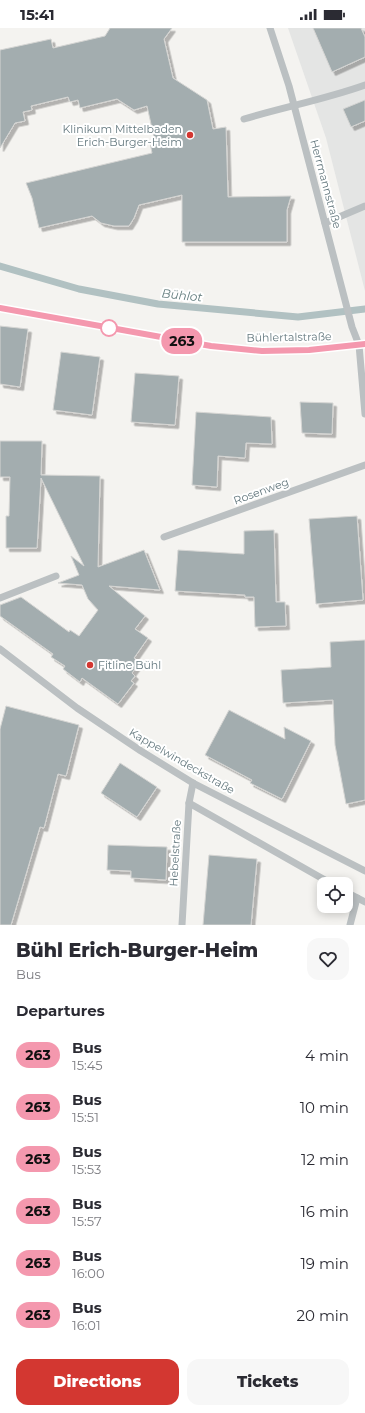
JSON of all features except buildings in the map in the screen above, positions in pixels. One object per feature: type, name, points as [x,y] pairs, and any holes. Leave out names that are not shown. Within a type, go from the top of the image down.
[{"type":"street","name":"Herrmannstraße","points":[[270,28],[294,104],[352,327],[362,345],[365,414]]},
{"type":"street","points":[[244,119],[294,104],[343,92],[365,84]]},
{"type":"street","points":[[325,222],[365,206]]},
{"type":"street","name":"Bühlertalstraße","points":[[0,308],[211,346],[262,351],[309,350],[362,345]]},
{"type":"street","name":"Rosenweg","points":[[164,537],[365,465]]},
{"type":"street","points":[[0,598],[56,576]]},
{"type":"street","name":"Kappelwindeckstraße","points":[[0,649],[77,708],[141,751],[193,783],[365,871]]},
{"type":"street","name":"Hebelstraße","points":[[182,925],[189,803],[193,783]]},
{"type":"street","points":[[189,803],[320,877]]},
{"type":"street","points":[[353,896],[365,902]]},
{"type":"street","points":[[350,925],[357,898]]},
{"type":"shaded area","points":[[288,28],[365,28],[365,291],[326,138]]},
{"type":"waterway","name":"Bühlot","points":[[0,266],[79,289],[158,304],[298,317],[365,309]]},
{"type":"bus line","name":"263","points":[[0,308],[211,346],[262,351],[309,350],[365,344]]},
{"type":"place","name":"Klinikum Mittelbaden Erich-Burger-Heim","points":[[190,135]]},
{"type":"place","name":"Fitline Bühl","points":[[90,665]]}]
